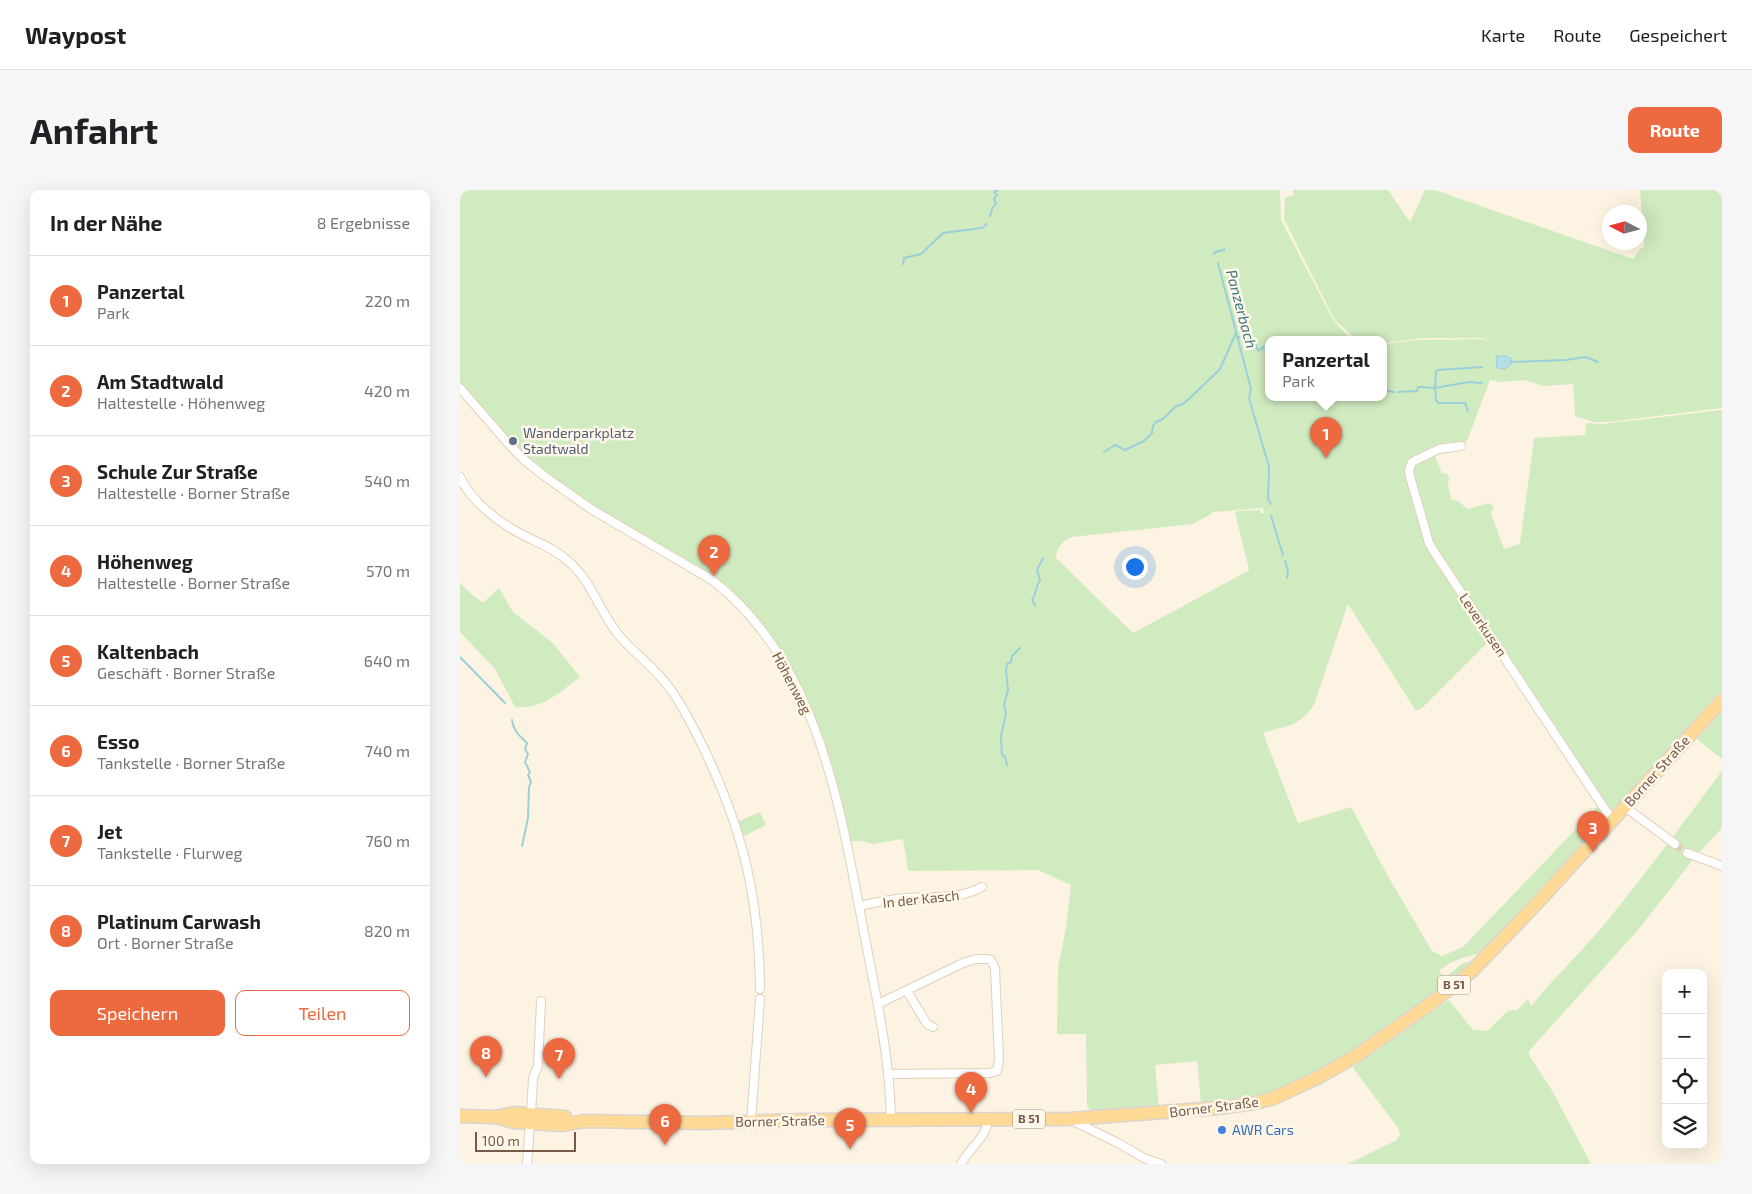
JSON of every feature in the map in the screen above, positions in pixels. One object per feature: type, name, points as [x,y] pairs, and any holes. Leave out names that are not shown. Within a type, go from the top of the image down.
[{"type":"main road","name":"Borner Straße","points":[[460,1116],[496,1117],[514,1122],[531,1118],[562,1124],[579,1122],[1070,1119],[1200,1110],[1255,1103],[1282,1095],[1330,1071],[1406,1022],[1472,971],[1489,955],[1722,700]]},
{"type":"street","name":"Höhenweg","points":[[460,388],[506,441],[547,478],[591,509],[712,580],[733,598],[763,632],[785,667],[802,699],[823,748],[836,793],[878,1004],[888,1074],[891,1120]]},
{"type":"street","name":"Leverkusen","points":[[1461,446],[1439,449],[1412,462],[1410,466],[1411,480],[1429,543],[1612,820]]},
{"type":"street","points":[[460,477],[475,498],[494,516],[518,532],[550,548],[574,567],[584,578],[617,632],[637,656],[664,680],[681,705],[721,786],[749,870],[757,921],[760,989]]},
{"type":"street","points":[[1624,807],[1676,844]]},
{"type":"street","points":[[1687,852],[1722,866]]},
{"type":"street","name":"In der Kasch","points":[[859,906],[904,898],[971,894],[982,887]]},
{"type":"street","points":[[878,1004],[963,963],[983,959],[991,960],[995,968],[999,1067],[997,1071],[990,1073],[888,1074]]},
{"type":"street","points":[[907,991],[926,1022],[933,1027]]},
{"type":"street","points":[[751,1122],[760,999]]},
{"type":"street","points":[[527,1164],[533,1078],[538,1066],[541,1001]]},
{"type":"street","points":[[960,1164],[985,1134],[988,1119]]},
{"type":"street","points":[[1070,1119],[1144,1158],[1161,1164]]},
{"type":"green space","points":[[460,190],[1280,190],[1281,220],[1330,314],[1348,336],[1265,336],[1265,401],[1387,401],[1387,344],[1418,340],[1481,339],[1491,341],[1482,338],[1424,338],[1387,343],[1387,336],[1353,336],[1337,322],[1331,313],[1284,219],[1285,197],[1293,196],[1293,190],[1388,190],[1410,222],[1425,190],[1435,190],[1602,248],[1602,250],[1633,259],[1639,250],[1647,250],[1647,205],[1641,205],[1640,190],[1722,190],[1722,408],[1609,422],[1593,422],[1575,416],[1573,384],[1543,386],[1524,380],[1501,382],[1490,380],[1467,441],[1455,447],[1425,451],[1406,462],[1407,473],[1423,458],[1434,453],[1442,474],[1447,473],[1449,478],[1448,487],[1452,500],[1458,501],[1468,509],[1489,503],[1494,507],[1491,514],[1504,549],[1520,544],[1534,438],[1585,435],[1586,423],[1602,424],[1722,410],[1722,693],[1617,809],[1611,810],[1491,639],[1422,708],[1416,711],[1348,604],[1314,705],[1303,718],[1292,725],[1263,733],[1298,823],[1351,807],[1389,878],[1432,951],[1442,956],[1463,947],[1599,805],[1606,815],[1605,821],[1482,954],[1459,959],[1439,971],[1444,978],[1463,963],[1474,961],[1459,976],[1337,1063],[1261,1097],[1208,1103],[1201,1101],[1197,1061],[1155,1065],[1159,1109],[1092,1113],[1087,1106],[1086,1034],[1057,1034],[1058,968],[1066,927],[1071,885],[1038,870],[908,871],[903,839],[873,844],[862,841],[846,841],[832,777],[785,667],[727,593],[591,509],[523,459],[460,388]],"holes":[[[1263,508],[1264,513],[1261,513],[1260,510],[1236,511],[1235,513],[1248,571],[1133,633],[1056,558],[1057,551],[1061,545],[1072,537],[1193,524],[1212,512]]]},
{"type":"green space","points":[[460,583],[483,603],[499,588],[513,612],[553,643],[580,677],[558,694],[542,703],[534,706],[515,707],[495,669],[460,632]]},
{"type":"green space","points":[[1722,712],[1722,759],[1697,739]]},
{"type":"green space","points":[[1722,771],[1722,828],[1695,857],[1638,930],[1529,1051],[1529,1055],[1553,1092],[1591,1164],[1347,1164],[1397,1140],[1400,1134],[1398,1128],[1353,1068],[1355,1065],[1449,1000],[1473,1030],[1487,1031],[1508,1011],[1517,1010],[1528,999],[1531,1006],[1603,926]]},
{"type":"green space","points":[[760,812],[766,825],[744,836],[737,822]]},
{"type":"water","points":[[1496,356],[1507,356],[1512,359],[1511,364],[1505,369],[1497,368]]},
{"type":"waterway","points":[[990,216],[996,203],[994,199],[997,195],[994,192],[998,190]]},
{"type":"waterway","points":[[903,264],[904,258],[921,254],[943,233],[982,228],[987,224]]},
{"type":"waterway","name":"Panzerbach","points":[[1214,254],[1224,250],[1224,248]]},
{"type":"waterway","name":"Panzerbach","points":[[1218,263],[1251,389],[1249,398],[1269,467],[1268,499],[1271,504]]},
{"type":"waterway","points":[[1104,452],[1115,445],[1125,450],[1144,441],[1152,433],[1156,422],[1163,419],[1176,406],[1183,404],[1220,369],[1236,333]]},
{"type":"waterway","points":[[1238,337],[1252,338],[1253,344],[1256,345],[1258,351],[1265,346]]},
{"type":"waterway","points":[[1510,362],[1566,360],[1585,357],[1598,362]]},
{"type":"waterway","points":[[1398,392],[1417,391],[1418,387],[1435,388],[1436,372],[1438,370],[1482,367]]},
{"type":"waterway","points":[[1468,411],[1465,403],[1438,403],[1435,388],[1469,382],[1482,383]]},
{"type":"waterway","points":[[1387,391],[1394,392]]},
{"type":"waterway","name":"Panzerbach","points":[[1271,516],[1283,555]]},
{"type":"waterway","points":[[1035,605],[1032,600],[1040,580],[1037,570],[1043,558]]},
{"type":"waterway","name":"Panzerbach","points":[[1285,561],[1288,571],[1287,578]]},
{"type":"waterway","points":[[1007,765],[1005,757],[1002,755],[1001,736],[1006,713],[1004,705],[1008,690],[1006,670],[1012,656],[1020,648]]},
{"type":"waterway","points":[[460,657],[505,703]]},
{"type":"waterway","points":[[512,720],[519,735],[527,743],[525,749],[528,754],[525,762],[530,772],[528,775],[531,782],[529,787],[528,818],[522,846]]},
{"type":"tunnel","points":[[1675,844],[1687,853]]},
{"type":"place","name":"Wanderparkplatz Stadtwald","points":[[513,441]]},
{"type":"place","name":"Panzertal","points":[[1326,458]]},
{"type":"place","name":"Am Stadtwald","points":[[714,576]]},
{"type":"place","name":"Schule Zur Straße","points":[[1593,852]]},
{"type":"place","name":"Platinum Carwash","points":[[486,1077]]},
{"type":"place","name":"Jet","points":[[559,1079]]},
{"type":"place","name":"Höhenweg","points":[[971,1113]]},
{"type":"place","name":"AWR Cars","points":[[1222,1130]]},
{"type":"place","name":"Esso","points":[[665,1145]]},
{"type":"place","name":"Kaltenbach","points":[[850,1149]]}]
